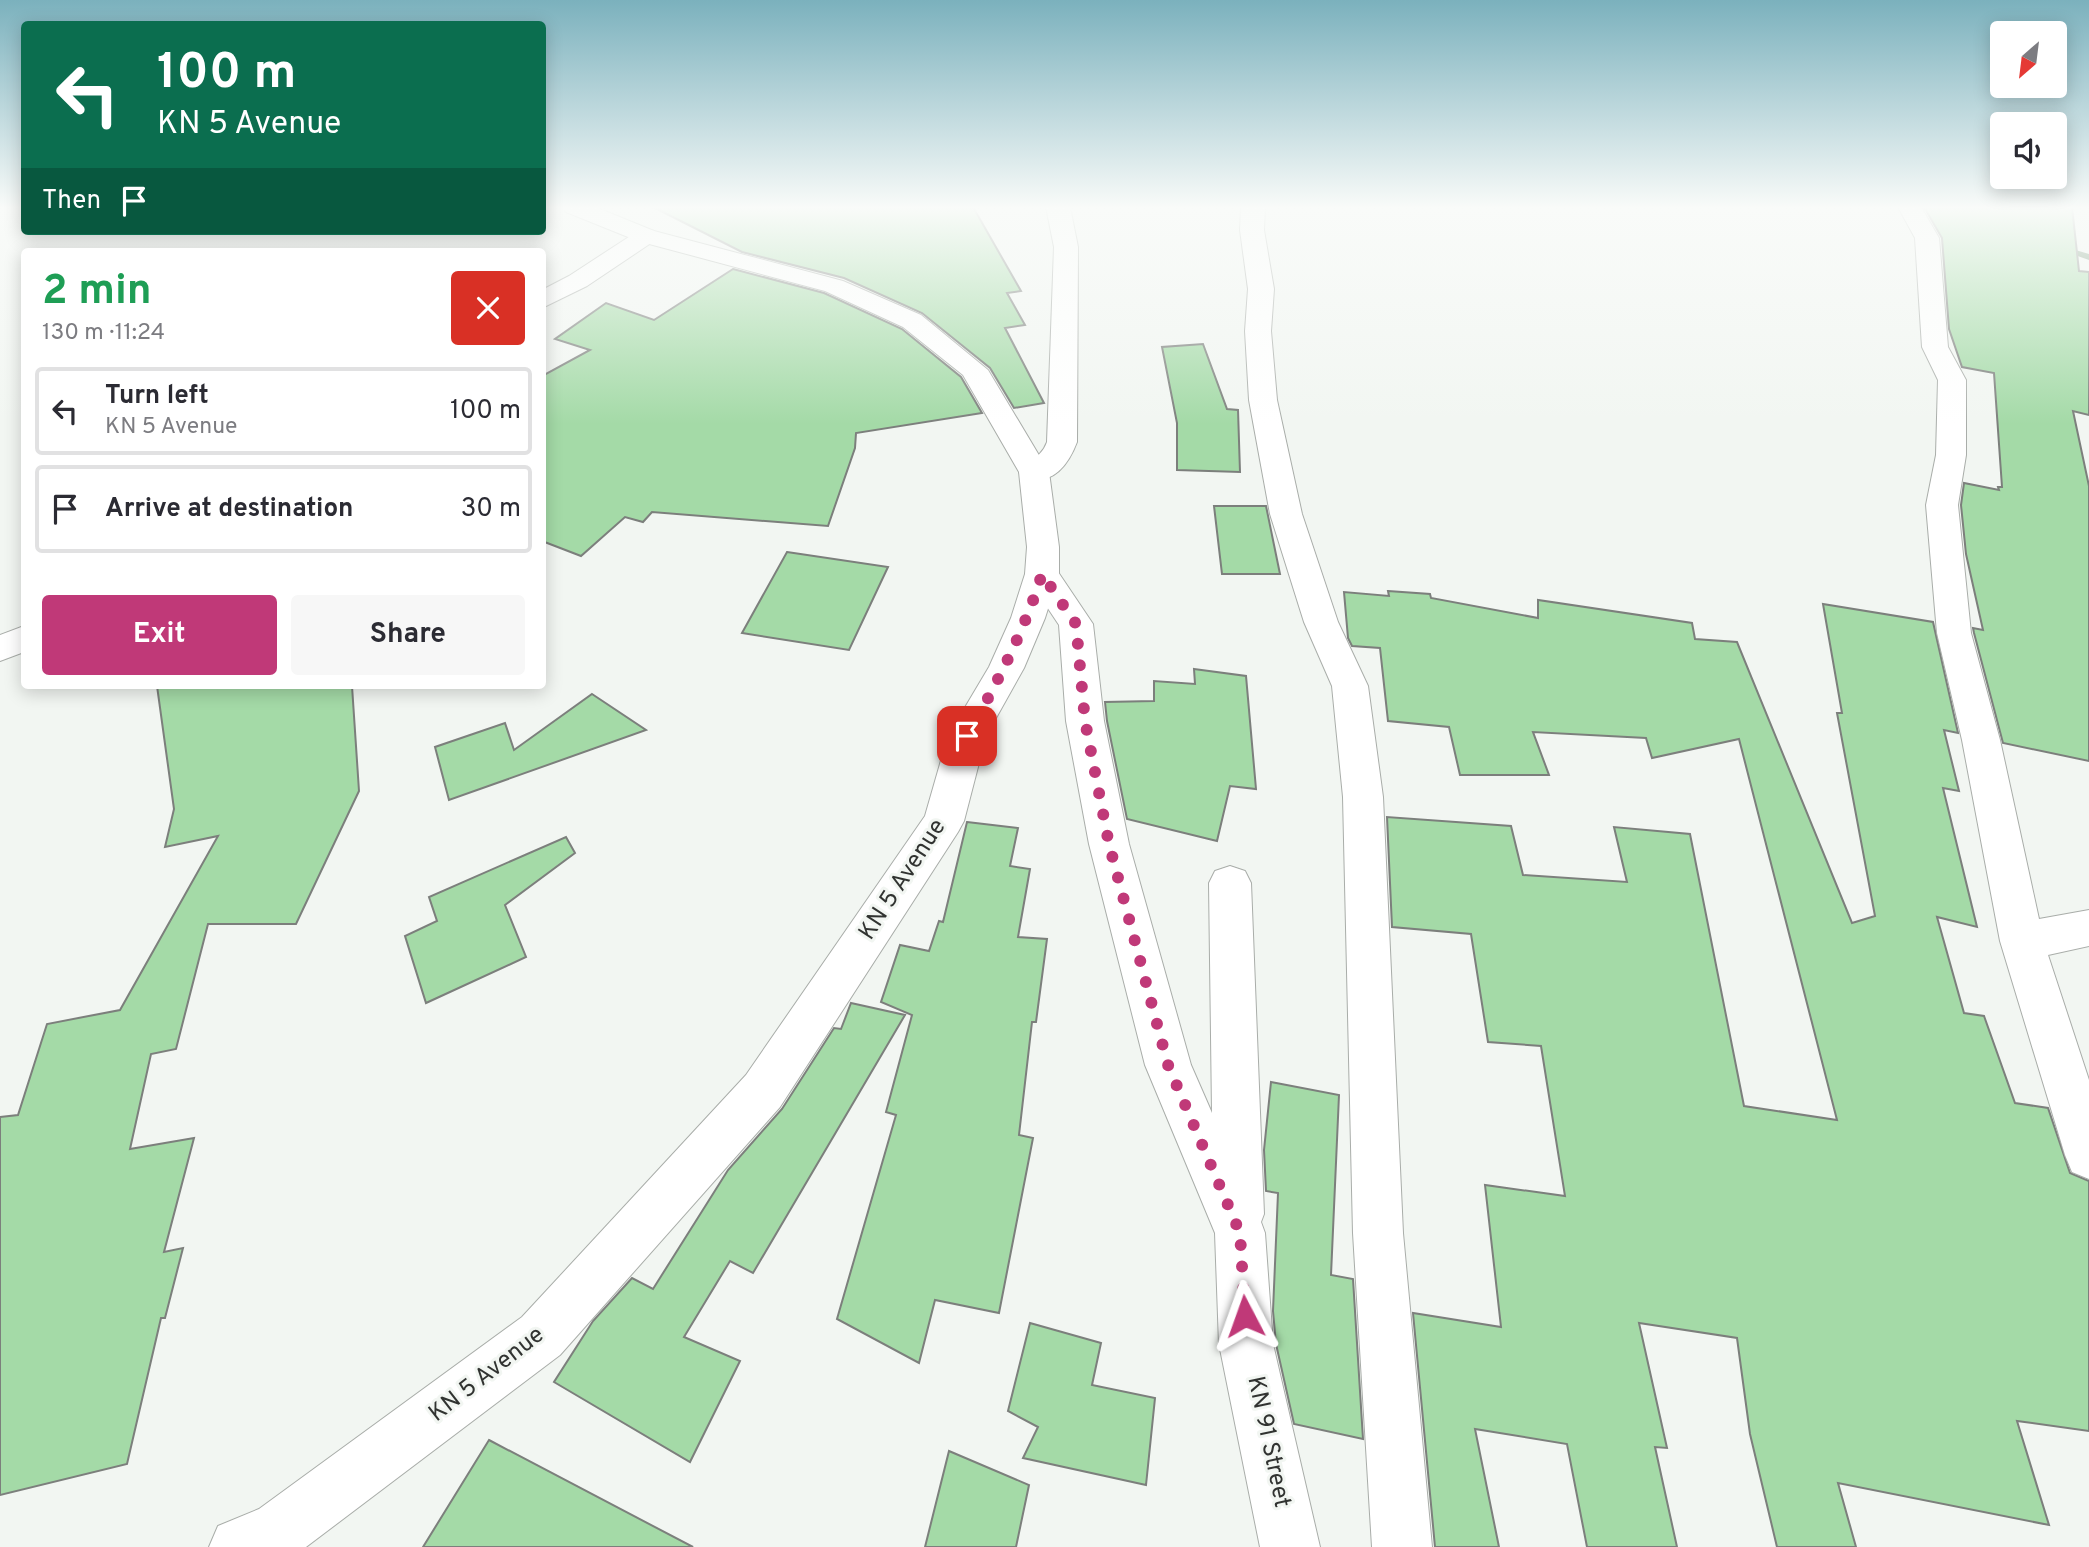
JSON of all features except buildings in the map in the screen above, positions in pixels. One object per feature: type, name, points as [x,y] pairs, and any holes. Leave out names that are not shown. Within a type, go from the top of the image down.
[{"type":"street","points":[[546,298],[581,279]]},
{"type":"street","name":"KN 5 Avenue","points":[[239,1547],[279,1531],[541,1336],[763,1091],[944,821],[967,736],[1006,668],[1028,618],[1042,574],[1042,547],[1034,472],[974,370],[912,321],[834,286],[808,279]]},
{"type":"street","points":[[1034,472],[1055,460],[1062,442],[1065,279]]},
{"type":"street","points":[[1260,279],[1258,331],[1263,401],[1286,514],[1321,622],[1350,686],[1363,797],[1378,1233],[1402,1547]]},
{"type":"street","points":[[1930,279],[1935,347],[1952,380],[1951,455],[1942,505],[1954,633],[1981,740],[2022,941],[2089,1155]]},
{"type":"street","name":"KN 91 Street","points":[[1042,574],[1076,624],[1085,721],[1109,844],[1168,1065],[1240,1233],[1246,1344],[1290,1547]]},
{"type":"street","points":[[0,649],[21,639]]},
{"type":"street","points":[[1230,883],[1240,1233]]},
{"type":"street","points":[[2022,941],[2089,928]]},
{"type":"route","points":[[967,736],[1006,668],[1028,618],[1042,574],[1076,624],[1085,721],[1109,844],[1168,1065],[1240,1233],[1245,1316]]}]
